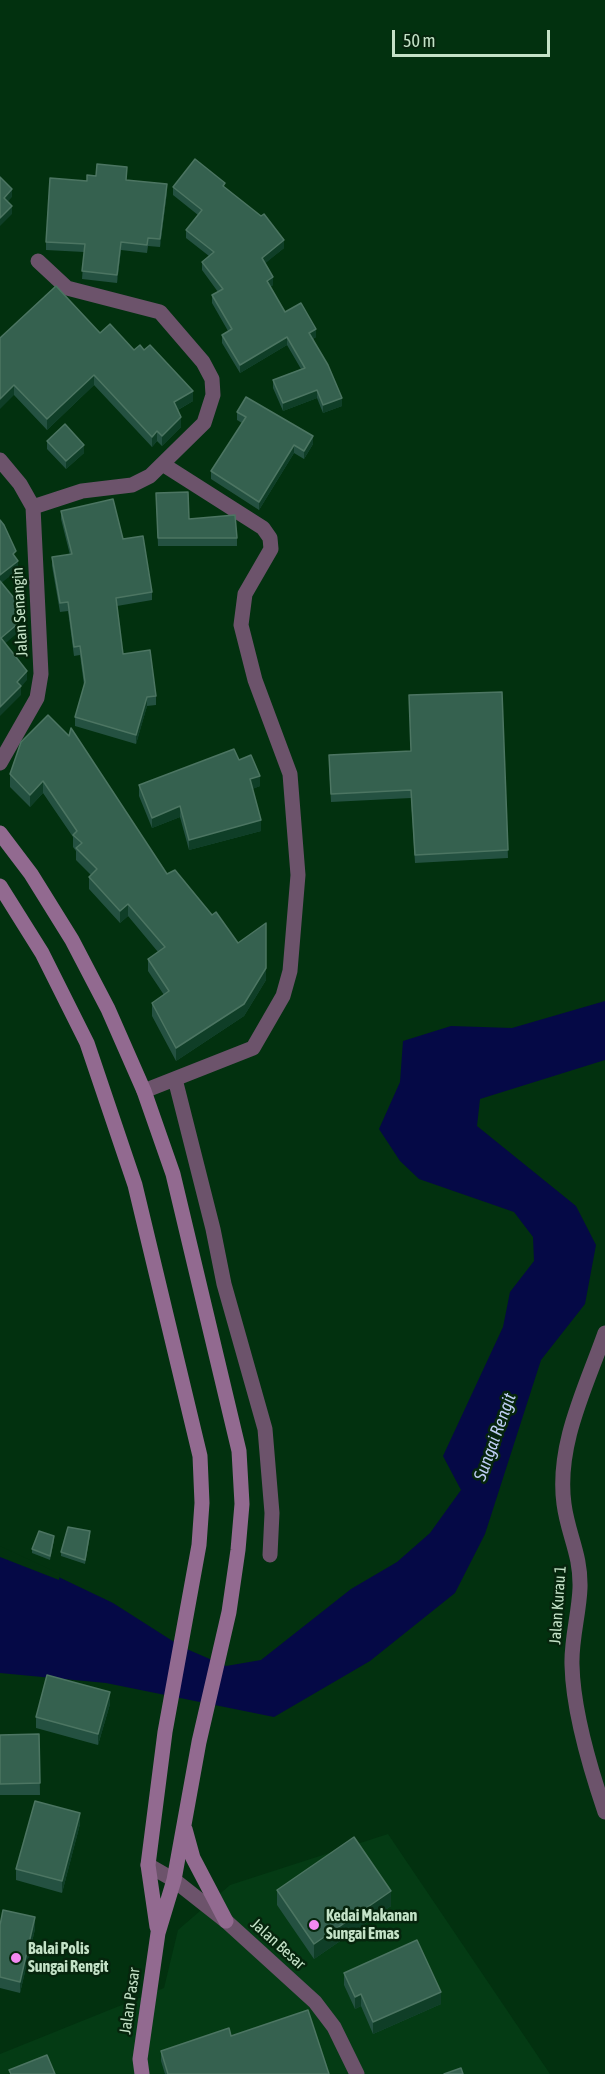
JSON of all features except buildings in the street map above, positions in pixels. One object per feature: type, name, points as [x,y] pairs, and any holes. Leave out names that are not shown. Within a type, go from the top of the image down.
[{"type":"main road","points":[[0,833],[32,874],[72,940],[108,1010],[144,1091],[173,1174],[239,1451],[242,1504],[229,1612],[199,1742],[174,1880],[158,1933]]},
{"type":"main road","points":[[0,886],[42,952],[87,1042],[135,1185],[200,1456],[202,1503],[190,1606],[165,1732],[148,1864],[158,1933]]},
{"type":"main road","points":[[183,1823],[193,1858],[226,1921]]},
{"type":"main road","name":"Jalan Pasar","points":[[142,2074],[140,2059],[158,1933]]},
{"type":"street","points":[[33,507],[82,491],[132,485],[164,465],[204,423],[210,410],[212,379],[203,362],[160,312],[67,288],[38,261]]},
{"type":"street","name":"Jalan Senangin","points":[[0,460],[20,484],[33,507],[41,674],[37,698],[0,763]]},
{"type":"street","points":[[144,1091],[253,1048],[275,1014],[290,970],[298,875],[290,774],[255,680],[241,624],[245,594],[271,549],[270,538],[263,528],[164,465]]},
{"type":"street","points":[[175,1079],[213,1229],[224,1284],[265,1430],[272,1512],[270,1555]]},
{"type":"street","name":"Jalan Kurau 1","points":[[605,1333],[571,1426],[563,1477],[564,1505],[579,1556],[580,1589],[572,1664],[577,1708],[605,1812]]},
{"type":"street","name":"Jalan Besar","points":[[148,1864],[174,1880],[226,1921],[315,2002],[334,2027],[357,2074]]},
{"type":"shaded area","points":[[388,1834],[550,2074],[0,2074],[0,2054],[164,1988],[178,1930],[230,1885]]},
{"type":"water","name":"Sungai Rengit","points":[[605,1001],[605,1060],[480,1099],[477,1126],[576,1206],[596,1245],[585,1304],[541,1360],[485,1534],[455,1593],[370,1661],[274,1717],[106,1683],[0,1673],[0,1549],[113,1603],[182,1647],[226,1666],[261,1660],[351,1589],[397,1562],[430,1533],[461,1490],[443,1456],[503,1327],[510,1292],[534,1261],[533,1237],[514,1212],[419,1179],[400,1161],[379,1129],[400,1082],[403,1041],[451,1026],[512,1028]]},
{"type":"pier","points":[[0,1546],[60,1574],[59,1580],[0,1557]]},
{"type":"place","name":"Kedai Makanan Sungai Emas","points":[[314,1925]]},
{"type":"place","name":"Balai Polis Sungai Rengit","points":[[16,1958]]}]
